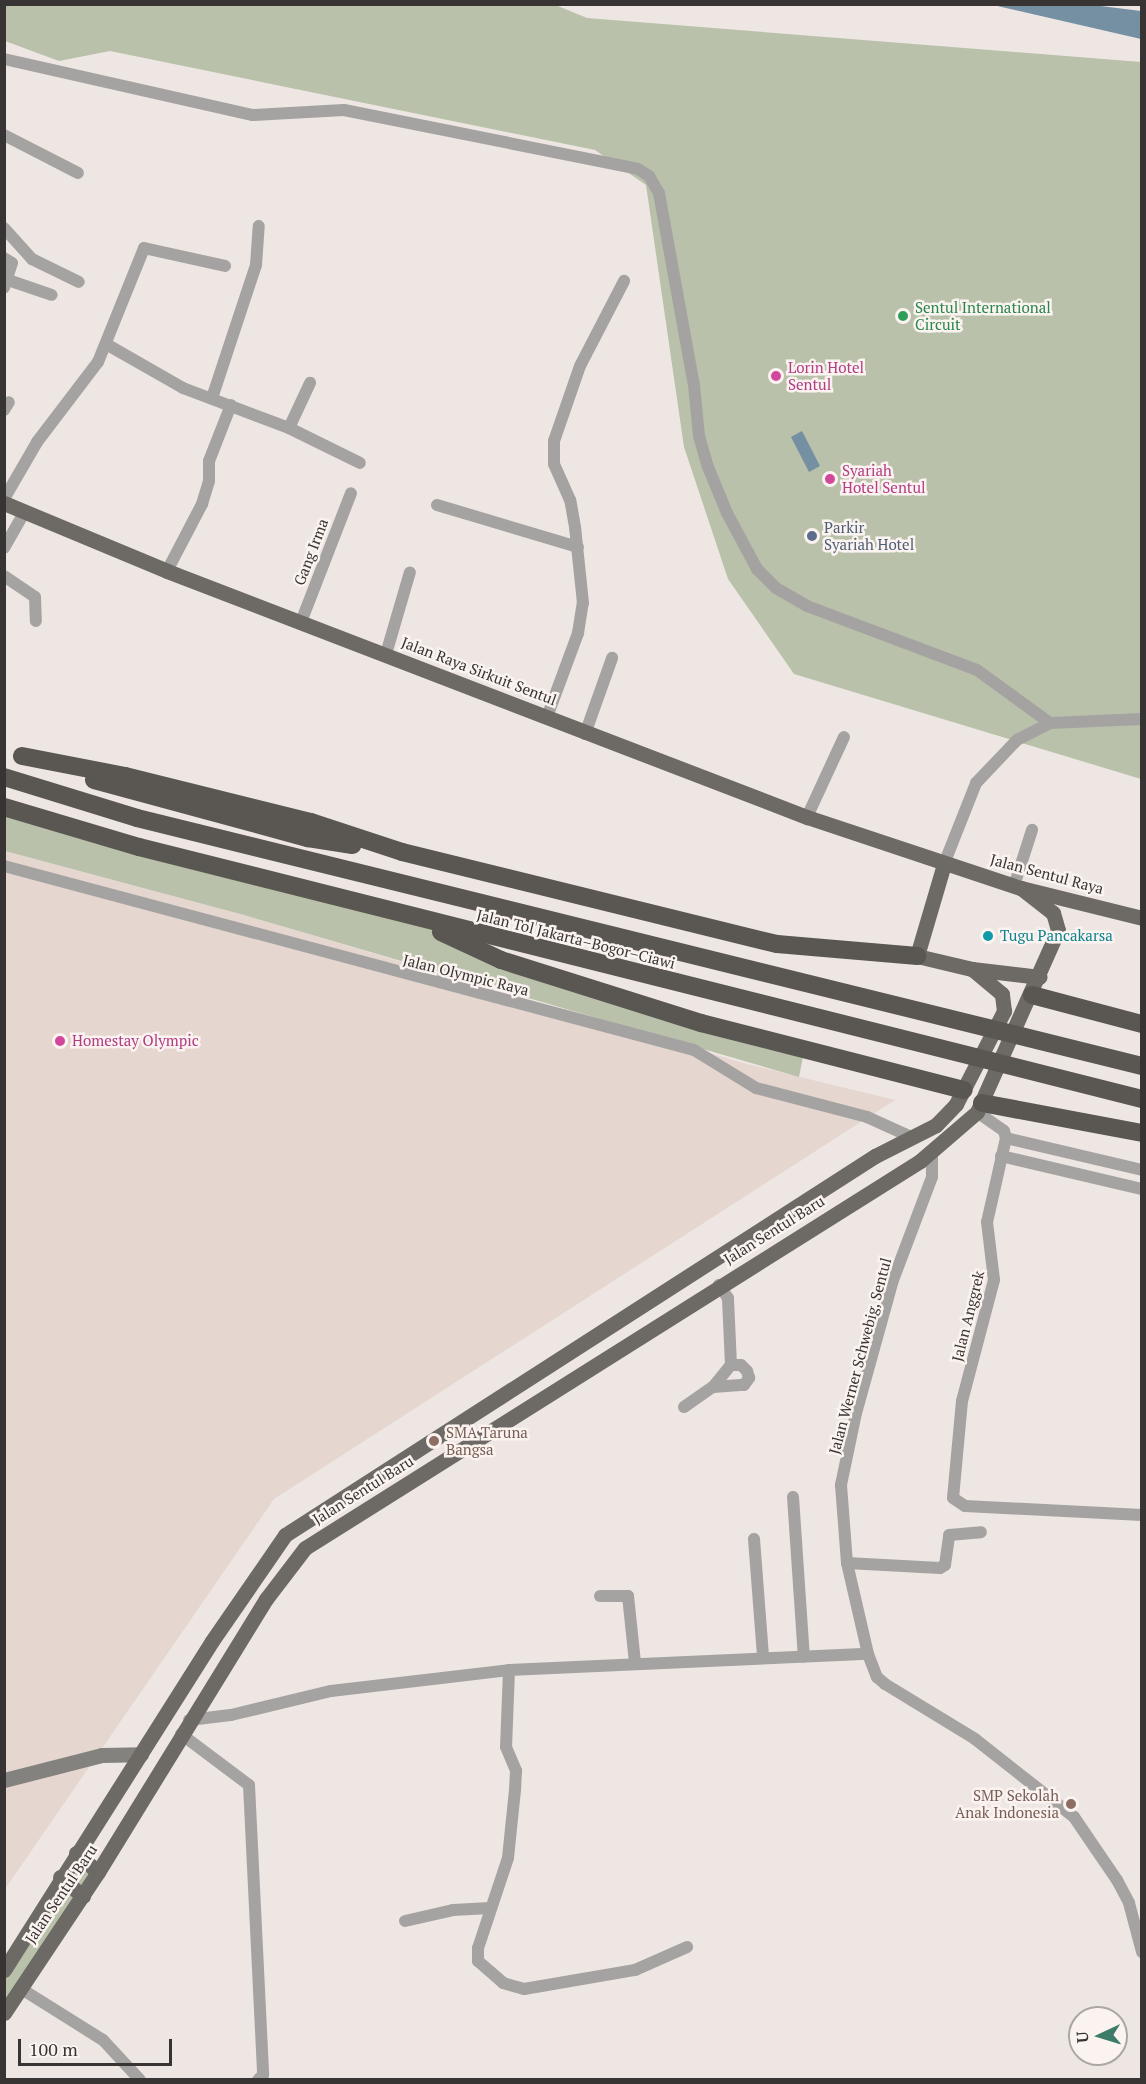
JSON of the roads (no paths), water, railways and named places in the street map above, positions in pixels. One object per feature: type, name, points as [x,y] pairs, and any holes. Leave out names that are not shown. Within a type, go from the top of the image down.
[{"type":"highway","points":[[13,753],[125,776],[311,822],[402,852],[777,944],[917,956]]},
{"type":"highway","name":"Jalan Tol Jakarta–Bogor–Ciawi","points":[[4,777],[136,818],[1142,1066]]},
{"type":"highway","name":"Jalan Tol Jakarta–Bogor–Ciawi","points":[[4,807],[139,847],[1142,1099]]},
{"type":"highway","points":[[398,912],[501,960],[701,1023],[964,1090]]},
{"type":"highway","points":[[1032,995],[1142,1024]]},
{"type":"highway","points":[[979,1108],[1142,1133]]},
{"type":"main road","name":"Jalan Raya Sirkuit Sentul","points":[[4,503],[167,571],[386,654],[585,734],[807,817],[944,864]]},
{"type":"main road","name":"Jalan Sentul Raya","points":[[944,864],[1017,887],[1142,918]]},
{"type":"main road","points":[[944,864],[917,956],[972,969],[1040,977]]},
{"type":"main road","name":"Jalan Sentul Baru","points":[[4,2013],[83,1896],[185,1727],[266,1599],[305,1548],[719,1285],[932,1153],[979,1108],[1040,977],[1058,930],[1053,913],[1017,887]]},
{"type":"main road","name":"Jalan Sentul Baru","points":[[4,1970],[75,1853],[272,1551],[302,1521],[875,1156],[936,1125],[964,1090],[1004,1011],[1002,994],[972,969]]},
{"type":"main road","points":[[75,1853],[98,1872]]},
{"type":"main road","points":[[60,1877],[83,1896]]},
{"type":"street","points":[[4,59],[253,115],[344,110],[638,169],[649,176],[659,193],[694,385],[699,436],[708,467],[727,513],[757,569],[776,588],[807,606],[977,670],[1050,723]]},
{"type":"street","points":[[4,135],[78,173]]},
{"type":"street","points":[[212,398],[256,265],[259,225]]},
{"type":"street","points":[[4,228],[32,259],[79,282]]},
{"type":"street","points":[[4,498],[37,442],[80,389],[105,344],[144,248],[225,266]]},
{"type":"street","points":[[4,258],[12,263],[6,284],[52,295]]},
{"type":"street","points":[[547,717],[581,618],[578,547],[570,500],[554,464],[554,441],[580,366],[624,281]]},
{"type":"street","points":[[105,344],[183,388],[289,428],[360,463]]},
{"type":"street","points":[[289,428],[310,383]]},
{"type":"street","points":[[167,571],[210,481],[209,461],[231,405]]},
{"type":"street","name":"Gang Irma","points":[[301,622],[351,494]]},
{"type":"street","points":[[437,505],[578,547]]},
{"type":"street","points":[[4,548],[24,513]]},
{"type":"street","points":[[386,654],[410,572]]},
{"type":"street","points":[[4,576],[35,597],[36,621]]},
{"type":"street","points":[[585,734],[612,658]]},
{"type":"street","points":[[944,864],[966,805],[988,767],[1017,740],[1050,723],[1142,718]]},
{"type":"street","points":[[807,817],[844,737]]},
{"type":"street","points":[[1017,887],[1032,830]]},
{"type":"street","name":"Jalan Olympic Raya","points":[[4,866],[362,964],[694,1050],[756,1088],[867,1117],[911,1137]]},
{"type":"street","points":[[979,1108],[1004,1131],[1006,1138],[1142,1170]]},
{"type":"street","name":"Jalan Anggrek","points":[[1006,1138],[987,1222],[994,1280],[962,1401],[953,1492],[959,1504],[1142,1515]]},
{"type":"street","name":"Jalan Werner Schwebig, Sentul","points":[[932,1153],[932,1177],[893,1280],[850,1442],[841,1485],[847,1563],[868,1654],[877,1677],[885,1684],[975,1738],[1074,1817],[1094,1842],[1121,1888],[1137,1929],[1142,1952]]},
{"type":"street","points":[[1001,1156],[1142,1189]]},
{"type":"street","points":[[684,1407],[712,1387],[731,1365],[728,1298],[719,1285]]},
{"type":"street","points":[[712,1387],[744,1385],[749,1378],[747,1371],[741,1365],[731,1365]]},
{"type":"street","points":[[793,1497],[804,1657]]},
{"type":"street","points":[[847,1563],[940,1568],[945,1565],[949,1535],[981,1532]]},
{"type":"street","points":[[754,1539],[763,1657]]},
{"type":"street","points":[[600,1596],[628,1596],[635,1663]]},
{"type":"street","points":[[185,1727],[331,1691],[508,1670],[868,1654]]},
{"type":"street","points":[[508,1670],[506,1747],[517,1776],[508,1858],[478,1948],[478,1961],[483,1969],[513,1987],[541,1987],[635,1970],[687,1947]]},
{"type":"street","points":[[185,1727],[249,1785],[263,2075],[258,2079]]},
{"type":"street","points":[[4,1780],[102,1755],[141,1754]]},
{"type":"street","points":[[405,1921],[453,1910],[490,1908]]},
{"type":"street","points":[[20,1988],[103,2040],[140,2079]]},
{"type":"water","points":[[993,5],[1093,5],[1141,11],[1141,39]]},
{"type":"water","points":[[802,431],[820,466],[809,472],[791,437]]},
{"type":"place","name":"Sentul International Circuit","points":[[903,316]]},
{"type":"place","name":"Lorin Hotel Sentul","points":[[776,376]]},
{"type":"place","name":"Syariah Hotel Sentul","points":[[830,479]]},
{"type":"place","name":"Parkir Syariah Hotel","points":[[812,536]]},
{"type":"place","name":"Tugu Pancakarsa","points":[[988,936]]},
{"type":"place","name":"Homestay Olympic","points":[[60,1041]]},
{"type":"place","name":"SMA Taruna Bangsa","points":[[434,1441]]},
{"type":"place","name":"SMP Sekolah Anak Indonesia","points":[[1071,1804]]}]
